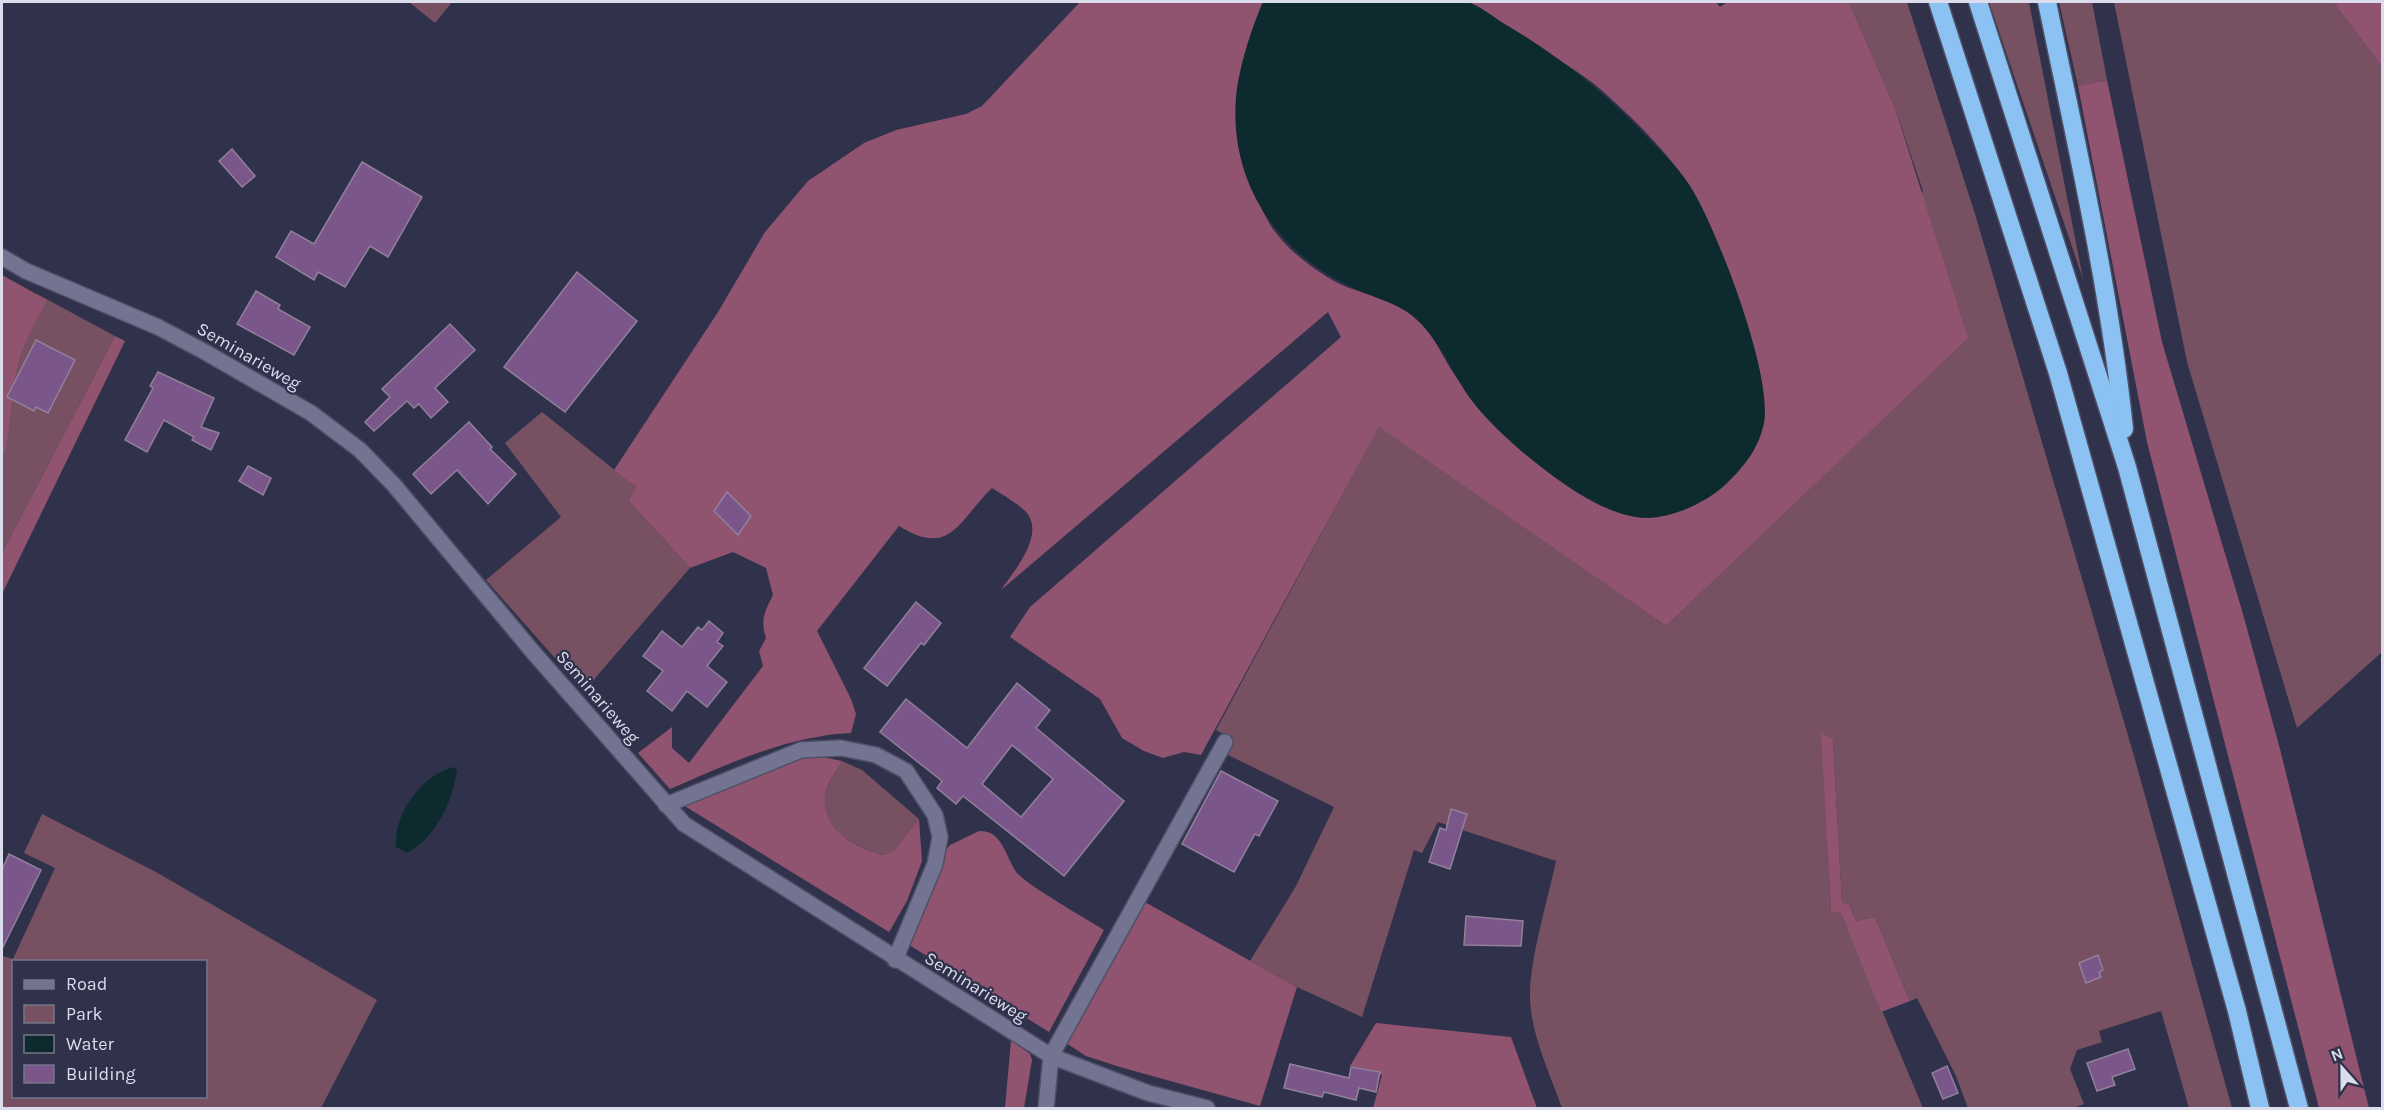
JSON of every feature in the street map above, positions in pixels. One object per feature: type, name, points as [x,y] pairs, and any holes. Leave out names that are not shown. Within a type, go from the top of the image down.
[{"type":"highway","points":[[1938,2],[2058,373],[2237,1011],[2260,1108]]},
{"type":"highway","points":[[1978,2],[2127,467],[2299,1108]]},
{"type":"highway","points":[[2047,2],[2085,184],[2117,363],[2127,467]]},
{"type":"street","name":"Seminarieweg","points":[[2,257],[26,271],[158,327],[205,352],[311,413],[360,450],[394,485],[684,824],[895,960],[1051,1056],[1104,1079],[1207,1108]]},
{"type":"street","points":[[1046,1108],[1051,1056],[1225,742]]},
{"type":"street","points":[[666,805],[801,750],[841,748],[876,755],[906,771],[935,815],[940,837],[935,864],[895,960]]},
{"type":"green space","points":[[409,2],[452,2],[435,23]]},
{"type":"green space","points":[[1849,2],[1907,2],[1975,214],[2134,756],[2232,1108],[2189,1108],[2161,1011],[2099,1031],[2102,1042],[2077,1050],[2070,1069],[2084,1104],[2073,1108],[1968,1108],[1956,1076],[1917,998],[1910,1001],[1875,917],[1856,921],[1849,904],[1842,902],[1833,741],[1822,733],[1831,910],[1841,913],[1923,1108],[1562,1108],[1537,1040],[1530,998],[1536,948],[1556,861],[1438,822],[1422,853],[1414,850],[1362,1017],[1297,987],[1250,961],[1296,886],[1334,807],[1224,753],[1232,739],[1216,730],[1379,426],[1666,626],[1820,478],[1923,191],[1895,108]]},
{"type":"green space","points":[[1989,2],[2029,2],[2083,279]]},
{"type":"green space","points":[[2059,2],[2092,2],[2107,80],[2078,86]]},
{"type":"green space","points":[[2114,2],[2333,2],[2382,67],[2382,652],[2297,728],[2187,362]]},
{"type":"green space","points":[[37,294],[115,336],[2,553],[2,357]]},
{"type":"green space","points":[[542,412],[636,487],[628,500],[690,568],[584,691],[486,580],[561,517],[505,443]]},
{"type":"green space","points":[[842,761],[862,770],[919,819],[894,850],[883,855],[872,851],[849,840],[830,824],[823,803],[826,790]]},
{"type":"green space","points":[[42,814],[156,872],[377,1000],[321,1108],[2,1108],[2,956],[13,959],[55,868],[24,853]]},
{"type":"shaded area","points":[[1080,2],[1263,2],[1244,60],[1237,112],[1239,138],[1245,165],[1254,192],[1274,230],[1299,257],[1328,278],[1398,306],[1416,318],[1433,338],[1456,377],[1492,421],[1544,469],[1573,490],[1601,506],[1629,516],[1654,517],[1692,505],[1724,483],[1745,463],[1757,441],[1763,418],[1763,394],[1759,369],[1744,318],[1714,236],[1695,194],[1678,169],[1643,130],[1593,83],[1466,2],[1716,2],[1720,7],[1727,2],[1849,2],[1895,108],[1968,338],[1666,626],[1379,427],[1201,755],[1184,752],[1163,758],[1144,751],[1122,738],[1100,699],[1010,637],[1030,607],[1341,337],[1328,312],[1001,590],[1020,562],[1031,540],[1030,519],[1024,510],[1013,501],[992,488],[961,523],[942,537],[931,538],[917,535],[899,526],[817,631],[851,699],[856,714],[851,733],[827,735],[781,745],[670,789],[638,753],[672,727],[672,748],[689,763],[763,666],[759,651],[766,638],[763,626],[764,616],[773,595],[766,568],[733,552],[690,568],[628,500],[636,487],[614,470],[718,312],[765,232],[808,181],[864,143],[896,130],[966,114],[982,106]]},
{"type":"shaded area","points":[[2333,2],[2382,2],[2382,67]]},
{"type":"shaded area","points":[[2107,80],[2162,342],[2243,614],[2280,749],[2369,1108],[2319,1108],[2147,442],[2078,86]]},
{"type":"shaded area","points":[[2,275],[47,300],[20,356],[15,376],[8,437],[2,460]]},
{"type":"shaded area","points":[[115,336],[125,341],[2,594],[2,553]]},
{"type":"shaded area","points":[[1821,732],[1833,740],[1842,902],[1849,904],[1856,921],[1875,917],[1910,1001],[1881,1012],[1841,913],[1831,911]]},
{"type":"shaded area","points":[[818,756],[842,761],[825,794],[828,817],[841,835],[861,847],[883,855],[894,850],[919,819],[922,861],[907,901],[889,932],[683,805],[793,759]]},
{"type":"shaded area","points":[[979,831],[987,832],[998,840],[1017,873],[1024,879],[1104,930],[1049,1032],[906,943],[925,909],[943,854],[950,845]]},
{"type":"shaded area","points":[[1143,901],[1297,987],[1260,1106],[1086,1056],[1066,1043]]},
{"type":"shaded area","points":[[1376,1023],[1511,1037],[1537,1108],[1373,1108],[1382,1075],[1350,1066]]},
{"type":"shaded area","points":[[1011,1040],[1030,1054],[1032,1060],[1024,1108],[1005,1108]]},
{"type":"water","points":[[1263,2],[1468,2],[1543,48],[1581,76],[1616,106],[1665,155],[1688,183],[1713,231],[1740,300],[1760,371],[1764,400],[1762,432],[1750,456],[1726,484],[1696,505],[1659,517],[1636,517],[1616,512],[1594,502],[1549,473],[1490,422],[1468,395],[1433,338],[1411,314],[1335,279],[1307,260],[1284,238],[1265,213],[1250,185],[1240,155],[1236,122],[1237,88],[1241,66]]},
{"type":"water","points":[[454,767],[457,771],[455,783],[447,807],[434,828],[426,838],[407,853],[396,847],[399,822],[412,798],[431,778]]},
{"type":"building","points":[[232,149],[255,176],[242,187],[219,161]]},
{"type":"building","points":[[362,162],[422,197],[388,257],[370,246],[345,287],[318,272],[314,280],[276,257],[291,231],[314,244]]},
{"type":"building","points":[[577,272],[637,321],[565,412],[504,367]]},
{"type":"building","points":[[256,291],[280,305],[278,309],[310,327],[294,355],[237,324]]},
{"type":"building","points":[[450,324],[475,350],[435,388],[448,402],[431,418],[419,404],[414,408],[407,401],[374,431],[365,422],[390,397],[382,389]]},
{"type":"building","points":[[36,340],[75,360],[48,413],[36,407],[34,411],[7,397]]},
{"type":"building","points":[[158,372],[214,398],[201,427],[219,433],[211,450],[192,440],[194,437],[164,420],[147,452],[125,440],[153,388],[150,386]]},
{"type":"building","points":[[469,422],[492,447],[490,449],[516,474],[488,504],[457,470],[431,494],[413,474]]},
{"type":"building","points":[[248,466],[271,478],[263,495],[239,481]]},
{"type":"building","points":[[727,492],[751,516],[738,535],[714,511]]},
{"type":"building","points":[[916,602],[941,623],[924,645],[921,643],[887,686],[864,668]]},
{"type":"building","points":[[709,621],[723,633],[717,642],[723,646],[707,666],[727,682],[707,707],[687,691],[672,711],[647,691],[663,671],[643,656],[662,631],[682,647],[698,627],[702,630]]},
{"type":"building","points":[[1017,683],[1050,710],[1036,728],[1124,801],[1064,876],[963,796],[956,804],[937,788],[942,781],[880,732],[906,699],[967,748]],"holes":[[[1012,745],[1053,779],[1021,817],[982,784]]]},
{"type":"building","points":[[1221,771],[1278,801],[1259,836],[1255,834],[1234,872],[1182,844]]},
{"type":"building","points":[[1451,809],[1467,814],[1450,869],[1429,862],[1440,828],[1446,830]]},
{"type":"building","points":[[9,854],[41,870],[2,949],[2,870]]},
{"type":"building","points":[[1466,916],[1523,921],[1521,946],[1464,945]]},
{"type":"building","points":[[2098,955],[2103,970],[2099,972],[2101,977],[2086,983],[2079,963]]},
{"type":"building","points":[[2128,1049],[2135,1069],[2112,1077],[2115,1085],[2097,1091],[2087,1063]]},
{"type":"building","points":[[1290,1064],[1349,1078],[1351,1067],[1380,1072],[1376,1092],[1359,1088],[1356,1100],[1324,1092],[1322,1097],[1284,1088]]},
{"type":"building","points":[[1947,1066],[1958,1093],[1943,1099],[1932,1073]]}]
